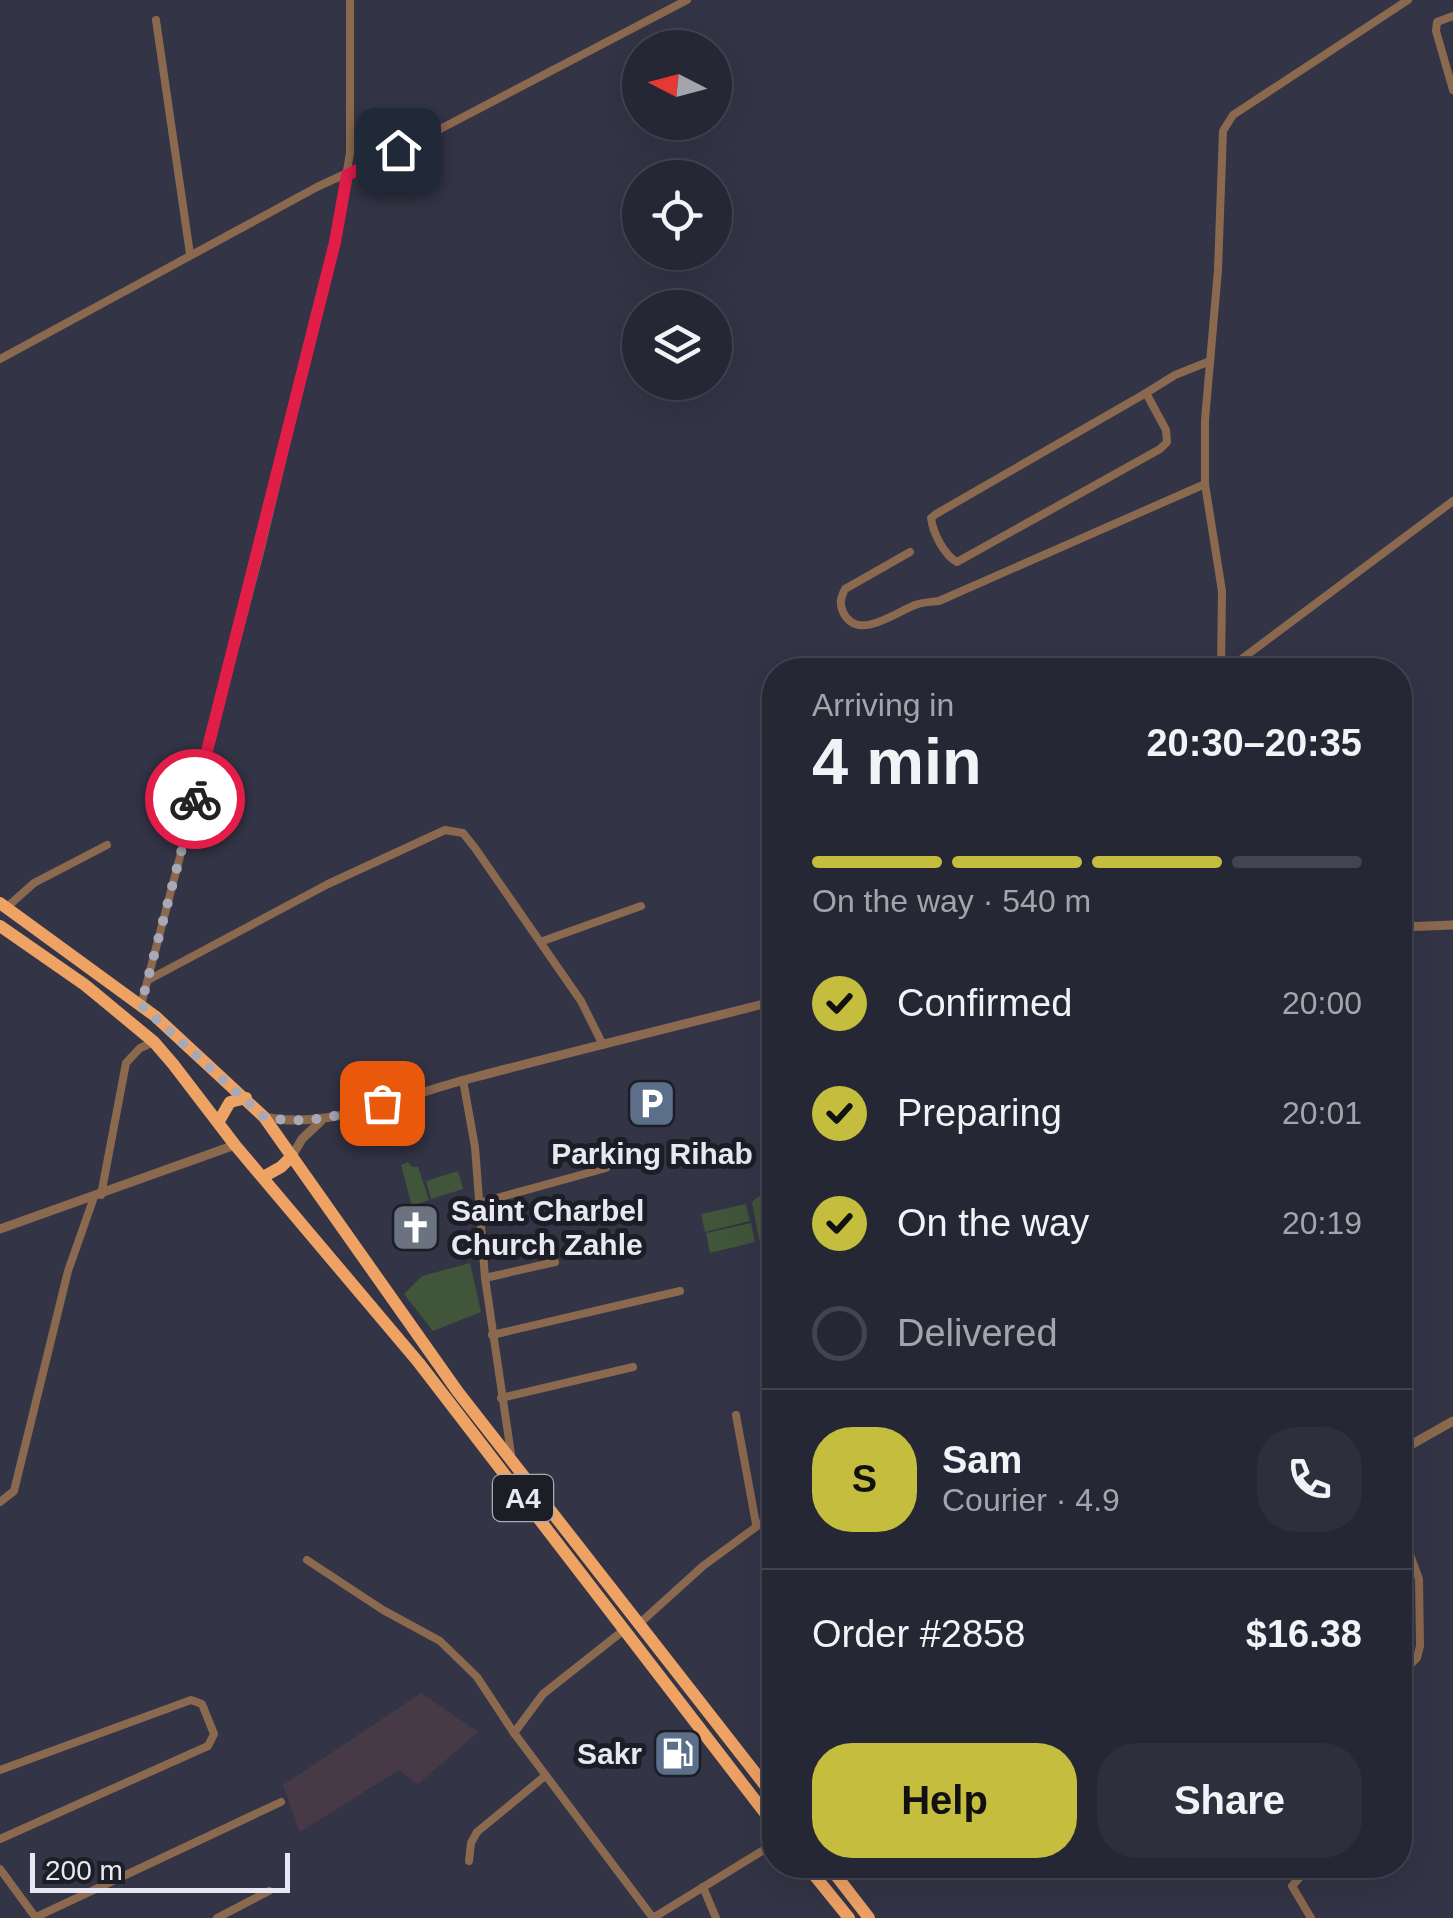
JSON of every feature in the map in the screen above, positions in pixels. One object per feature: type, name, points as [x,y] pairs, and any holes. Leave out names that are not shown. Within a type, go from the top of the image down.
[{"type":"highway","name":"A4","points":[[3,906],[141,1005],[264,1117],[424,1345],[762,1781]]},
{"type":"highway","name":"A4","points":[[0,926],[84,984],[154,1042],[235,1146],[419,1364],[762,1809]]},
{"type":"highway","points":[[219,1121],[230,1102],[246,1098]]},
{"type":"highway","points":[[263,1177],[292,1156]]},
{"type":"highway","points":[[817,1878],[849,1918]]},
{"type":"highway","points":[[838,1878],[869,1918]]},
{"type":"street","points":[[141,1005],[260,552],[335,242],[352,118],[350,0]]},
{"type":"street","points":[[0,359],[317,186],[347,175],[686,0]]},
{"type":"street","points":[[1224,658],[1222,591],[1205,484],[1205,420],[1225,125],[1233,115],[1284,80],[1408,0]]},
{"type":"street","points":[[1453,16],[1437,22],[1436,31],[1453,90]]},
{"type":"street","points":[[156,20],[190,254]]},
{"type":"street","points":[[1146,393],[1166,430],[1167,442],[1160,449],[956,562],[949,558],[932,528],[936,514],[1175,375],[1210,361]]},
{"type":"street","points":[[910,552],[845,588],[841,604],[855,625],[864,626],[918,604],[939,600],[1205,484]]},
{"type":"street","points":[[1240,658],[1453,501]]},
{"type":"street","points":[[150,979],[328,884],[445,830],[463,833],[508,893],[580,1001],[603,1045]]},
{"type":"street","points":[[3,906],[34,883],[107,845]]},
{"type":"street","points":[[540,942],[641,906]]},
{"type":"street","points":[[1412,927],[1453,925]]},
{"type":"street","points":[[264,1117],[290,1122],[321,1120],[762,1004]]},
{"type":"street","points":[[0,1502],[14,1491],[68,1272],[97,1196],[126,1062],[140,1048],[154,1042]]},
{"type":"street","points":[[463,1080],[475,1147],[492,1335],[512,1458]]},
{"type":"street","points":[[292,1156],[321,1120]]},
{"type":"street","points":[[0,1230],[235,1146]]},
{"type":"street","points":[[480,1203],[606,1168]]},
{"type":"street","points":[[486,1278],[555,1262]]},
{"type":"street","points":[[492,1335],[680,1290]]},
{"type":"street","points":[[501,1398],[633,1367]]},
{"type":"street","points":[[736,1416],[756,1524]]},
{"type":"street","points":[[1412,1444],[1453,1421]]},
{"type":"street","points":[[640,1623],[703,1566],[762,1521]]},
{"type":"street","points":[[307,1560],[383,1610],[440,1641],[477,1677],[545,1776],[653,1918],[762,1851]]},
{"type":"street","points":[[1412,1560],[1419,1579],[1420,1646],[1412,1663]]},
{"type":"street","points":[[514,1733],[544,1694],[624,1630]]},
{"type":"street","points":[[0,1770],[191,1700],[202,1704],[214,1734],[208,1746],[0,1838]]},
{"type":"street","points":[[469,1861],[477,1832],[545,1776]]},
{"type":"street","points":[[0,1871],[36,1918],[281,1802]]},
{"type":"street","points":[[1299,1878],[1292,1886],[1310,1918]]},
{"type":"street","points":[[703,1887],[716,1918]]},
{"type":"street","points":[[217,1918],[269,1890]]},
{"type":"shaded area","points":[[421,1693],[478,1732],[418,1784],[399,1770],[300,1832],[283,1785]]},
{"type":"green space","points":[[408,1162],[418,1167],[429,1200],[412,1206],[401,1165]]},
{"type":"green space","points":[[458,1171],[463,1189],[431,1199],[426,1181]]},
{"type":"green space","points":[[759,1196],[762,1198],[762,1242],[759,1239],[752,1202]]},
{"type":"green space","points":[[746,1204],[750,1221],[705,1232],[701,1214]]},
{"type":"green space","points":[[751,1223],[755,1242],[710,1253],[706,1233]]},
{"type":"green space","points":[[470,1263],[481,1312],[433,1331],[404,1294],[422,1276]]},
{"type":"way so far","points":[[195,799],[141,1005],[264,1117],[290,1122],[321,1120],[382,1103]]},
{"type":"place","name":"Parking Rihab","points":[[652,1104]]},
{"type":"place","name":"Saint Charbel Church Zahle","points":[[416,1227]]},
{"type":"place","name":"Sakr","points":[[677,1753]]},
{"type":"route","points":[[195,799],[260,552],[335,242],[347,175],[398,150]]}]
